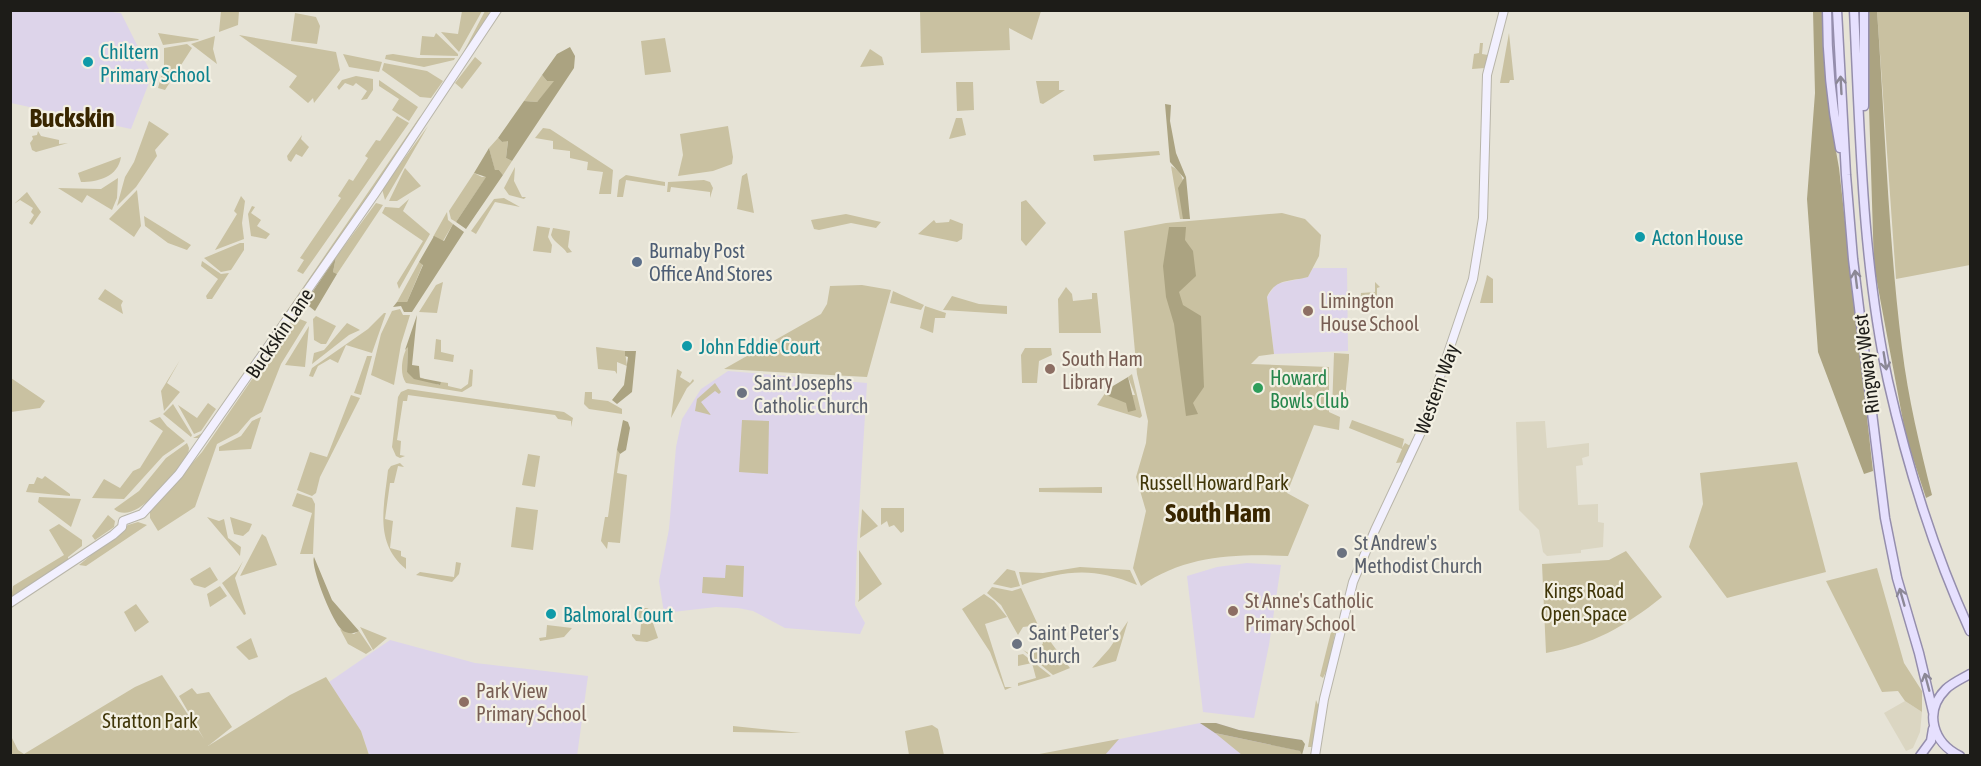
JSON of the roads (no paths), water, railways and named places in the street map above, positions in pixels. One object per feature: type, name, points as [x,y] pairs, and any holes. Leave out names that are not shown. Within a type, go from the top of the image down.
[{"type":"main road","points":[[1827,10],[1833,114],[1845,175]]},
{"type":"main road","name":"Ringway West","points":[[1838,10],[1845,175],[1885,518],[1897,578],[1933,712],[1933,729]]},
{"type":"main road","name":"Ringway West","points":[[1854,10],[1869,258],[1888,380],[1935,540],[1971,631]]},
{"type":"main road","points":[[1863,176],[1864,10]]},
{"type":"main road","points":[[1933,712],[1946,689],[1971,674]]},
{"type":"main road","points":[[1920,756],[1931,741],[1933,729]]},
{"type":"main road","points":[[1933,729],[1950,749],[1960,756]]},
{"type":"street","name":"Buckskin Lane","points":[[10,603],[113,535],[122,527],[123,520],[142,514],[179,474],[367,204],[497,10]]},
{"type":"street","name":"Western Way","points":[[1315,756],[1324,699],[1353,582],[1374,530],[1422,430],[1473,279],[1483,218],[1487,75],[1504,10]]},
{"type":"place","name":"Chiltern Primary School","points":[[88,62]]},
{"type":"place","name":"Acton House","points":[[1640,237]]},
{"type":"place","name":"Burnaby Post Office And Stores","points":[[637,262]]},
{"type":"place","name":"Limington House School","points":[[1308,311]]},
{"type":"place","name":"John Eddie Court","points":[[687,346]]},
{"type":"place","name":"South Ham Library","points":[[1050,369]]},
{"type":"place","name":"Howard Bowls Club","points":[[1258,388]]},
{"type":"place","name":"Saint Josephs Catholic Church","points":[[742,393]]},
{"type":"place","name":"St Andrew's Methodist Church","points":[[1342,553]]},
{"type":"place","name":"St Anne's Catholic Primary School","points":[[1233,611]]},
{"type":"place","name":"Balmoral Court","points":[[551,614]]},
{"type":"place","name":"Saint Peter's Church","points":[[1017,644]]},
{"type":"place","name":"Park View Primary School","points":[[464,702]]},
{"type":"district","name":"Buckskin","points":[[72,118]]},
{"type":"district","name":"South Ham","points":[[1218,513]]},
{"type":"park label","name":"Russell Howard Park","points":[[1214,482]]},
{"type":"park label","name":"Kings Road Open Space","points":[[1584,602]]},
{"type":"park label","name":"Stratton Park","points":[[150,720]]}]
